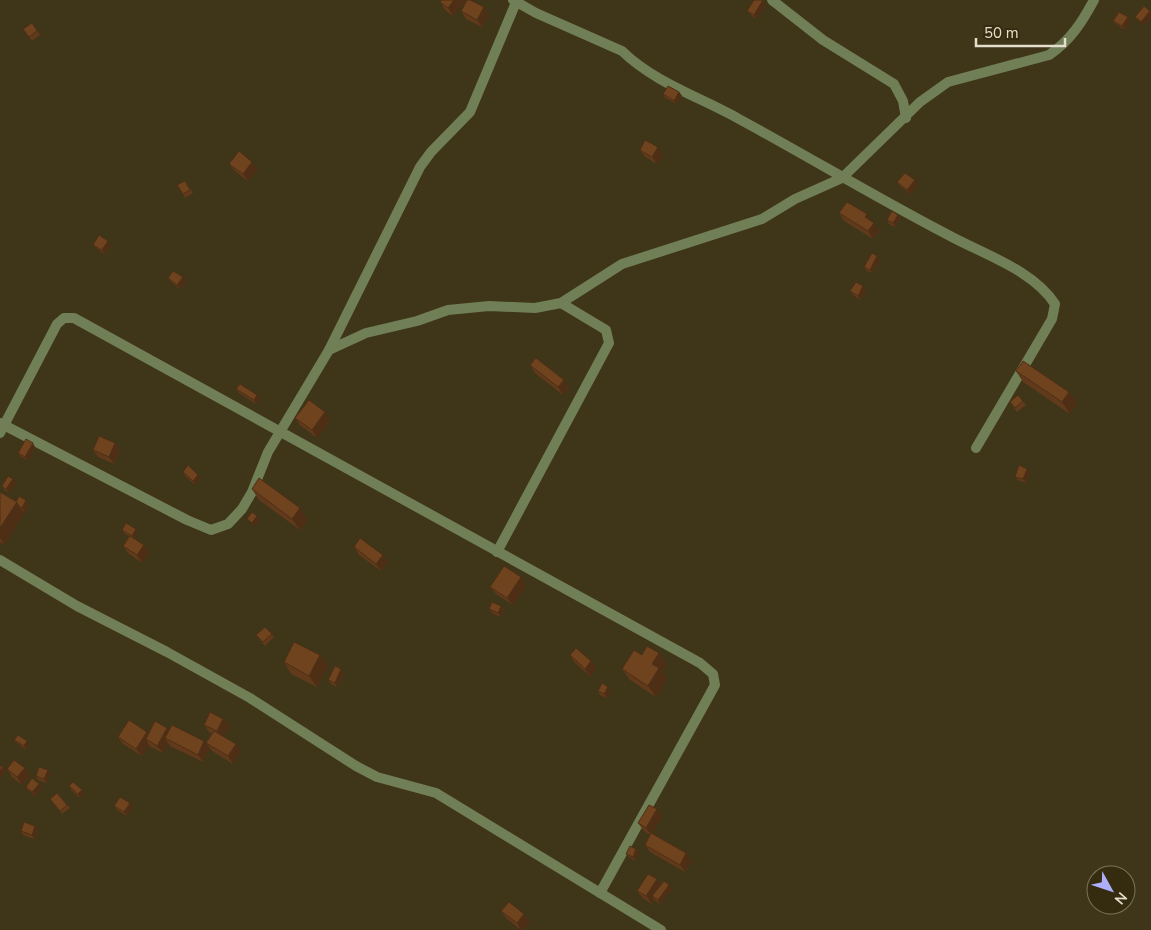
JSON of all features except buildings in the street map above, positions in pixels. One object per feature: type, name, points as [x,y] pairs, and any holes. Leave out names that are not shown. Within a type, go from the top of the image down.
[{"type":"street","points":[[772,0],[823,40],[894,84],[904,101],[906,118]]},
{"type":"street","points":[[329,350],[366,333],[417,321],[448,310],[489,306],[535,308],[561,303],[622,264],[762,219],[795,199],[842,178],[906,118],[920,102],[948,82],[1049,55],[1062,46],[1076,31],[1094,0]]},
{"type":"street","points":[[600,893],[715,685],[713,674],[700,663],[279,432],[74,318],[64,318],[57,324],[1,428],[211,530],[228,524],[242,509],[252,492],[268,452],[279,432],[329,350],[420,167],[470,112],[515,1],[622,51],[633,62],[655,77],[738,118],[842,178],[1016,271],[1047,292],[1055,304],[1052,319],[976,448]]},
{"type":"street","points":[[497,552],[609,343],[606,330],[561,303]]},
{"type":"street","points":[[0,560],[77,606],[167,652],[250,698],[356,766],[377,777],[436,793],[661,930]]}]
